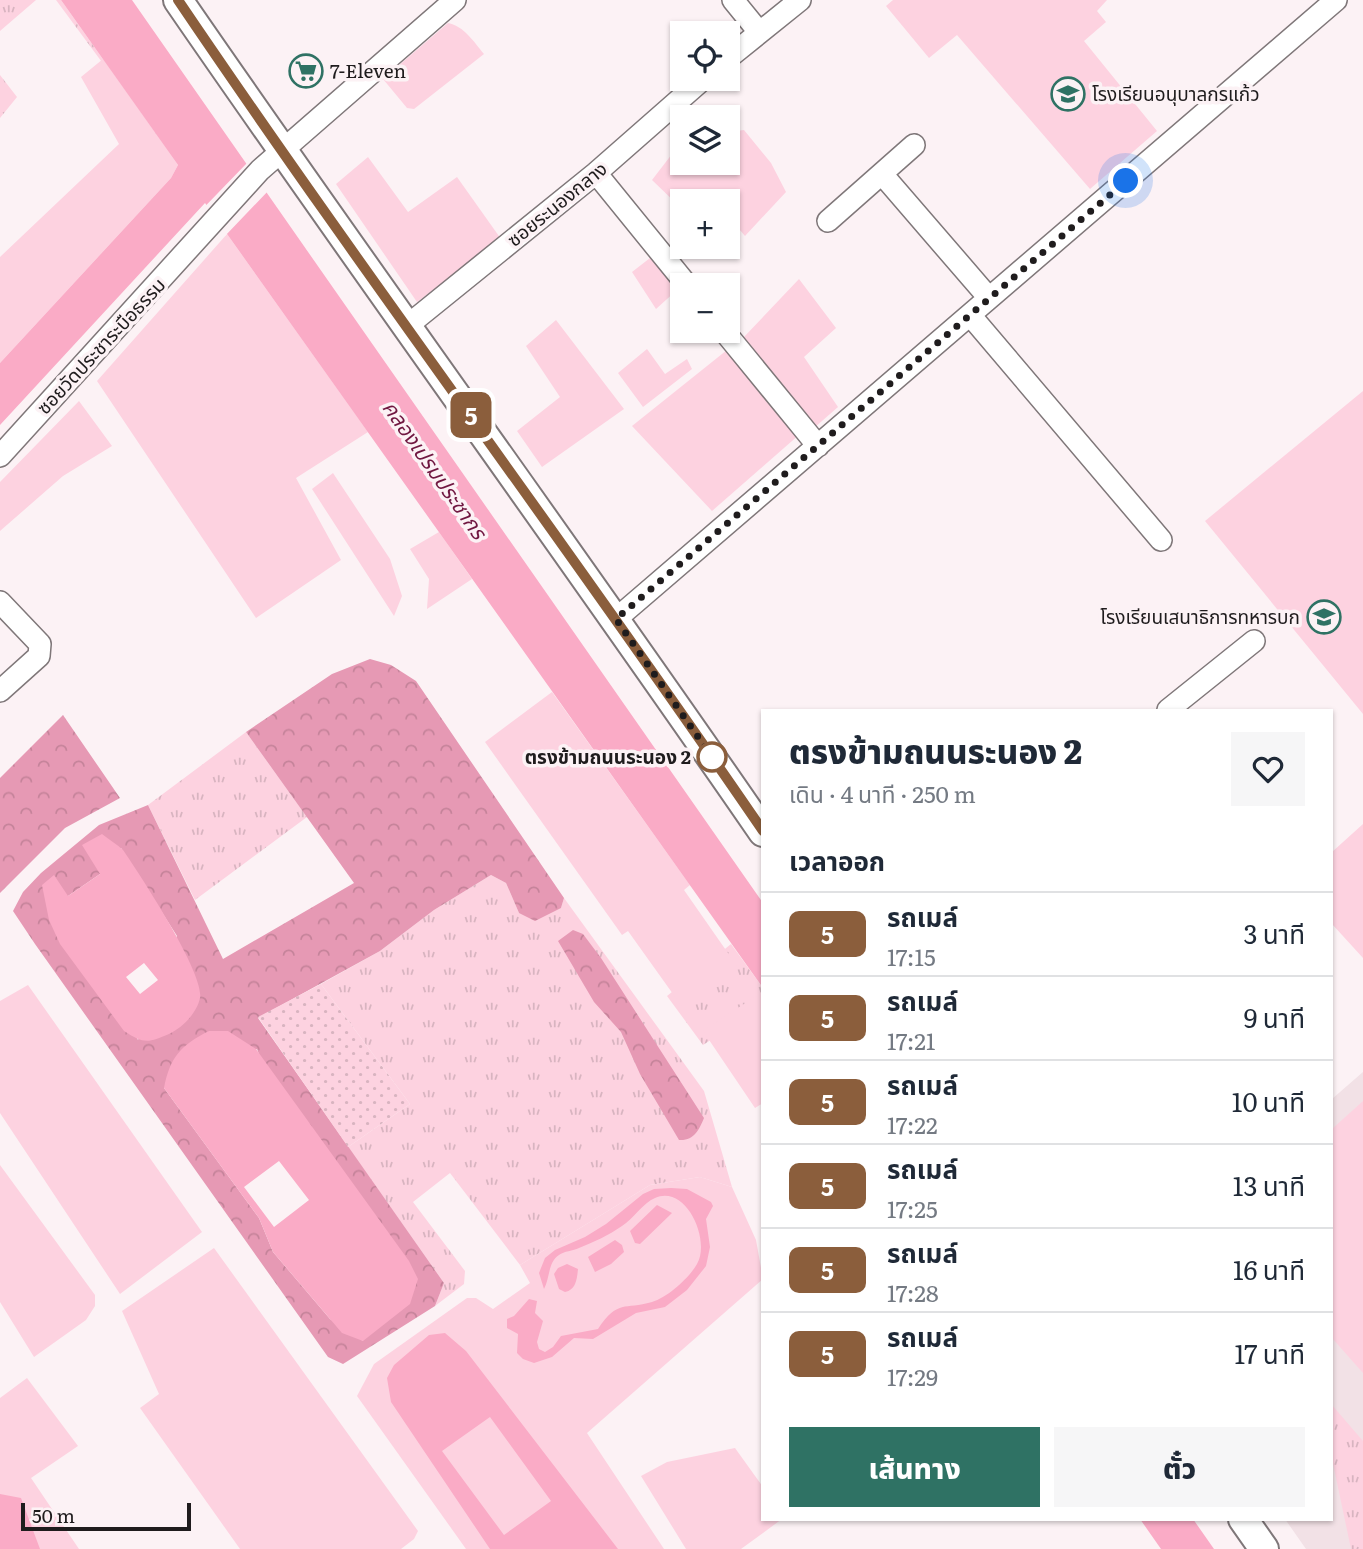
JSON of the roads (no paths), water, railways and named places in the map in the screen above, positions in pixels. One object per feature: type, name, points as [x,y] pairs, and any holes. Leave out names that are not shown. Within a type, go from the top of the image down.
[{"type":"main road","points":[[178,0],[761,828]]},
{"type":"main road","points":[[1244,1521],[1264,1549]]},
{"type":"street","name":"ซอยวัดประชาระบือธรรม","points":[[0,456],[260,170],[455,0]]},
{"type":"street","points":[[733,0],[759,32]]},
{"type":"street","points":[[740,48],[800,0]]},
{"type":"street","points":[[616,619],[1336,0]]},
{"type":"street","name":"ซอยระนองกลาง","points":[[407,326],[596,173],[689,91]]},
{"type":"street","points":[[828,221],[914,145]]},
{"type":"street","points":[[596,173],[677,273]]},
{"type":"street","points":[[883,174],[989,298]]},
{"type":"street","points":[[970,315],[1161,540]]},
{"type":"street","points":[[734,343],[817,446]]},
{"type":"street","points":[[0,602],[40,644],[39,656],[0,691]]},
{"type":"street","points":[[1169,709],[1254,641]]},
{"type":"water","name":"คลองเปรมประชากร","points":[[61,0],[132,0],[761,900],[761,985],[205,203],[0,425],[0,363],[171,178],[178,165]]},
{"type":"water","points":[[102,834],[123,850],[169,924],[192,968],[199,986],[198,1004],[188,1019],[169,1034],[146,1041],[124,1031],[60,944],[49,920],[42,885],[54,875],[68,896],[100,874],[82,845]],"holes":[[[144,963],[158,980],[140,994],[126,977]]]},
{"type":"water","points":[[209,1031],[228,1031],[256,1049],[409,1261],[418,1279],[410,1304],[363,1341],[342,1333],[273,1252],[259,1218],[164,1088],[173,1060],[199,1036]],"holes":[[[279,1161],[309,1200],[274,1227],[244,1187]]]},
{"type":"water","points":[[654,1189],[687,1189],[711,1202],[713,1206],[706,1219],[710,1247],[706,1266],[687,1290],[665,1307],[636,1313],[593,1339],[574,1338],[552,1357],[534,1363],[523,1359],[517,1353],[518,1334],[507,1328],[507,1319],[514,1316],[529,1299],[537,1301],[535,1313],[543,1321],[537,1342],[539,1349],[545,1352],[553,1347],[561,1336],[598,1329],[616,1309],[658,1300],[689,1275],[700,1254],[698,1229],[686,1206],[677,1199],[666,1196],[651,1200],[626,1223],[607,1235],[555,1258],[544,1289],[539,1273],[545,1258],[555,1250],[606,1224],[643,1194]]},
{"type":"water","points":[[657,1205],[672,1213],[640,1244],[635,1243],[630,1231]]},
{"type":"water","points":[[615,1240],[622,1245],[624,1252],[611,1264],[595,1272],[588,1257]]},
{"type":"water","points":[[567,1264],[578,1269],[574,1286],[565,1292],[559,1289],[554,1274],[558,1268]]},
{"type":"water","points":[[445,1333],[466,1351],[618,1549],[490,1549],[391,1402],[387,1378],[394,1365],[429,1335]],"holes":[[[490,1417],[551,1501],[504,1535],[442,1451]]]},
{"type":"water","points":[[0,1494],[21,1498],[40,1549],[0,1549]]},
{"type":"water","points":[[1141,1521],[1194,1521],[1214,1549],[1161,1549]]},
{"type":"place","name":"7-Eleven","points":[[306,71]]},
{"type":"place","name":"โรงเรียนอนุบาลกรแก้ว","points":[[1068,94]]},
{"type":"place","name":"โรงเรียนเสนาธิการทหารบก","points":[[1324,617]]},
{"type":"place","name":"ตรงข้ามถนนระนอง 2","points":[[712,757]]}]
